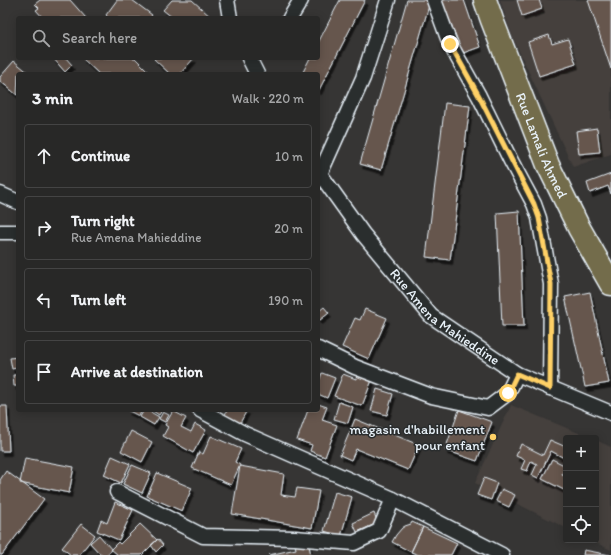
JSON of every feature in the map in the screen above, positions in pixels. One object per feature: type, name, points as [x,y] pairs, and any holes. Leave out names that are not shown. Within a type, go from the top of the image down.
[{"type":"main road","name":"Rue Lamali Ahmed","points":[[485,0],[548,165],[579,228],[611,284]]},
{"type":"street","points":[[227,0],[230,16]]},
{"type":"street","points":[[291,16],[301,0]]},
{"type":"street","points":[[320,170],[363,78],[388,0]]},
{"type":"street","points":[[434,0],[450,44],[479,96],[534,204],[539,218],[551,284],[550,388]]},
{"type":"street","name":"Rue Amena Mahieddine","points":[[320,173],[362,234],[431,316],[517,374],[611,413]]},
{"type":"street","points":[[0,194],[16,201]]},
{"type":"street","points":[[0,232],[16,232]]},
{"type":"street","points":[[320,351],[355,367],[431,396],[488,408],[508,393],[517,374]]},
{"type":"street","points":[[204,412],[245,434],[393,499],[502,555]]},
{"type":"street","points":[[117,492],[203,536],[295,538],[354,543],[379,531],[393,499]]},
{"type":"shaded area","points":[[500,0],[611,0],[611,154],[573,167],[512,36]]},
{"type":"shaded area","points":[[511,405],[584,435],[563,435],[563,527],[475,483]]},
{"type":"shaded area","points":[[599,441],[611,447],[611,550],[596,543],[599,543]]},
{"type":"building","points":[[40,0],[70,0],[84,16],[41,16],[36,10],[39,8],[35,4]]},
{"type":"building","points":[[117,0],[132,0],[152,15],[107,16],[106,15]]},
{"type":"building","points":[[172,0],[192,0],[210,16],[170,16],[163,10]]},
{"type":"building","points":[[340,0],[365,0],[320,88],[320,72],[303,72],[309,60],[320,60],[320,39]]},
{"type":"building","points":[[407,0],[424,0],[430,2],[381,170],[360,164]]},
{"type":"building","points":[[441,0],[464,0],[480,47],[463,53]]},
{"type":"building","points":[[517,0],[539,0],[542,9],[522,16]]},
{"type":"building","points":[[588,0],[611,0],[611,69]]},
{"type":"building","points":[[549,35],[552,44],[568,39],[576,64],[539,76],[528,42]]},
{"type":"building","points":[[55,60],[68,60],[72,65],[65,72]]},
{"type":"building","points":[[84,60],[137,60],[149,72],[97,72]]},
{"type":"building","points":[[155,60],[192,60],[182,72],[168,72]]},
{"type":"building","points":[[14,61],[28,72],[16,72],[16,94],[0,81],[0,77]]},
{"type":"building","points":[[445,103],[470,106],[450,260],[426,257]]},
{"type":"building","points":[[597,128],[600,152],[579,154],[576,131]]},
{"type":"building","points":[[611,174],[611,194],[608,186],[590,193],[587,183]]},
{"type":"building","points":[[519,211],[524,326],[502,326],[497,213]]},
{"type":"building","points":[[590,292],[609,383],[585,387],[565,297]]},
{"type":"building","points":[[324,307],[329,313],[320,320],[320,310]]},
{"type":"building","points":[[365,309],[387,318],[369,359],[342,347],[355,318],[360,320]]},
{"type":"building","points":[[16,357],[16,368],[12,369],[10,358]]},
{"type":"building","points":[[322,373],[335,378],[327,398],[320,395],[320,378]]},
{"type":"building","points":[[343,374],[356,379],[357,374],[372,380],[362,406],[334,396]]},
{"type":"building","points":[[13,375],[16,375],[16,386],[14,386]]},
{"type":"building","points":[[377,389],[393,394],[387,415],[371,411]]},
{"type":"building","points":[[339,402],[353,407],[348,423],[334,419]]},
{"type":"building","points":[[320,405],[327,407],[322,420],[337,425],[325,457],[310,451],[312,445],[297,440],[307,412],[320,412]]},
{"type":"building","points":[[0,406],[7,406],[9,451],[0,451]]},
{"type":"building","points":[[459,410],[492,422],[477,461],[445,450]]},
{"type":"building","points":[[131,412],[141,412],[139,416]]},
{"type":"building","points":[[143,412],[150,412],[159,417],[154,425],[140,417]]},
{"type":"building","points":[[163,412],[169,415],[165,422],[159,419]]},
{"type":"building","points":[[172,412],[175,412],[186,418],[181,427],[191,432],[195,424],[206,430],[193,453],[163,436],[168,427],[165,425]]},
{"type":"building","points":[[226,412],[246,412],[240,423],[225,415]]},
{"type":"building","points":[[355,419],[419,445],[408,470],[356,449],[351,460],[340,455]]},
{"type":"building","points":[[131,431],[152,442],[142,462],[121,451]]},
{"type":"building","points":[[211,436],[241,449],[235,462],[240,465],[231,485],[192,468],[199,452],[203,454]]},
{"type":"building","points":[[550,440],[563,446],[563,457],[551,451],[538,478],[532,475],[537,464],[531,461],[527,471],[521,469],[525,460],[516,456],[521,444],[543,455]]},
{"type":"building","points":[[112,456],[130,464],[121,483],[104,475]]},
{"type":"building","points":[[25,458],[74,467],[69,493],[20,483]]},
{"type":"building","points":[[552,459],[563,464],[563,490],[542,479]]},
{"type":"building","points":[[132,465],[151,473],[142,493],[123,484]]},
{"type":"building","points":[[240,466],[284,474],[281,495],[295,497],[297,488],[319,491],[312,528],[232,514]]},
{"type":"building","points":[[6,471],[44,499],[2,555],[0,555],[0,480]]},
{"type":"building","points":[[157,473],[192,488],[182,511],[147,496]]},
{"type":"building","points":[[484,478],[497,483],[491,500],[477,495]]},
{"type":"building","points":[[502,489],[515,495],[509,507],[496,501]]},
{"type":"building","points":[[335,492],[352,497],[341,536],[324,531]]},
{"type":"building","points":[[115,502],[133,510],[119,540],[97,531],[101,520],[107,523]]},
{"type":"building","points":[[374,513],[378,523],[357,532],[353,523]]},
{"type":"building","points":[[412,522],[423,527],[411,552],[392,542],[402,528],[411,524]]},
{"type":"building","points":[[81,524],[95,535],[79,555],[71,555],[62,548]]},
{"type":"building","points":[[140,524],[157,540],[142,555],[118,555],[111,549],[118,542],[120,544]]},
{"type":"building","points":[[423,527],[457,543],[451,555],[419,555],[411,552]]},
{"type":"building","points":[[99,535],[112,550],[106,555],[101,555],[90,543]]},
{"type":"building","points":[[158,539],[163,545],[156,552],[151,545]]},
{"type":"building","points":[[308,541],[311,555],[269,555],[296,549],[295,545]]},
{"type":"building","points":[[584,550],[610,555],[583,555]]},
{"type":"place","name":"magasin d'habillement pour enfant","points":[[493,437]]},
{"type":"route","points":[[450,44],[479,96],[534,204],[539,218],[551,284],[550,388],[517,374],[508,393]]}]
